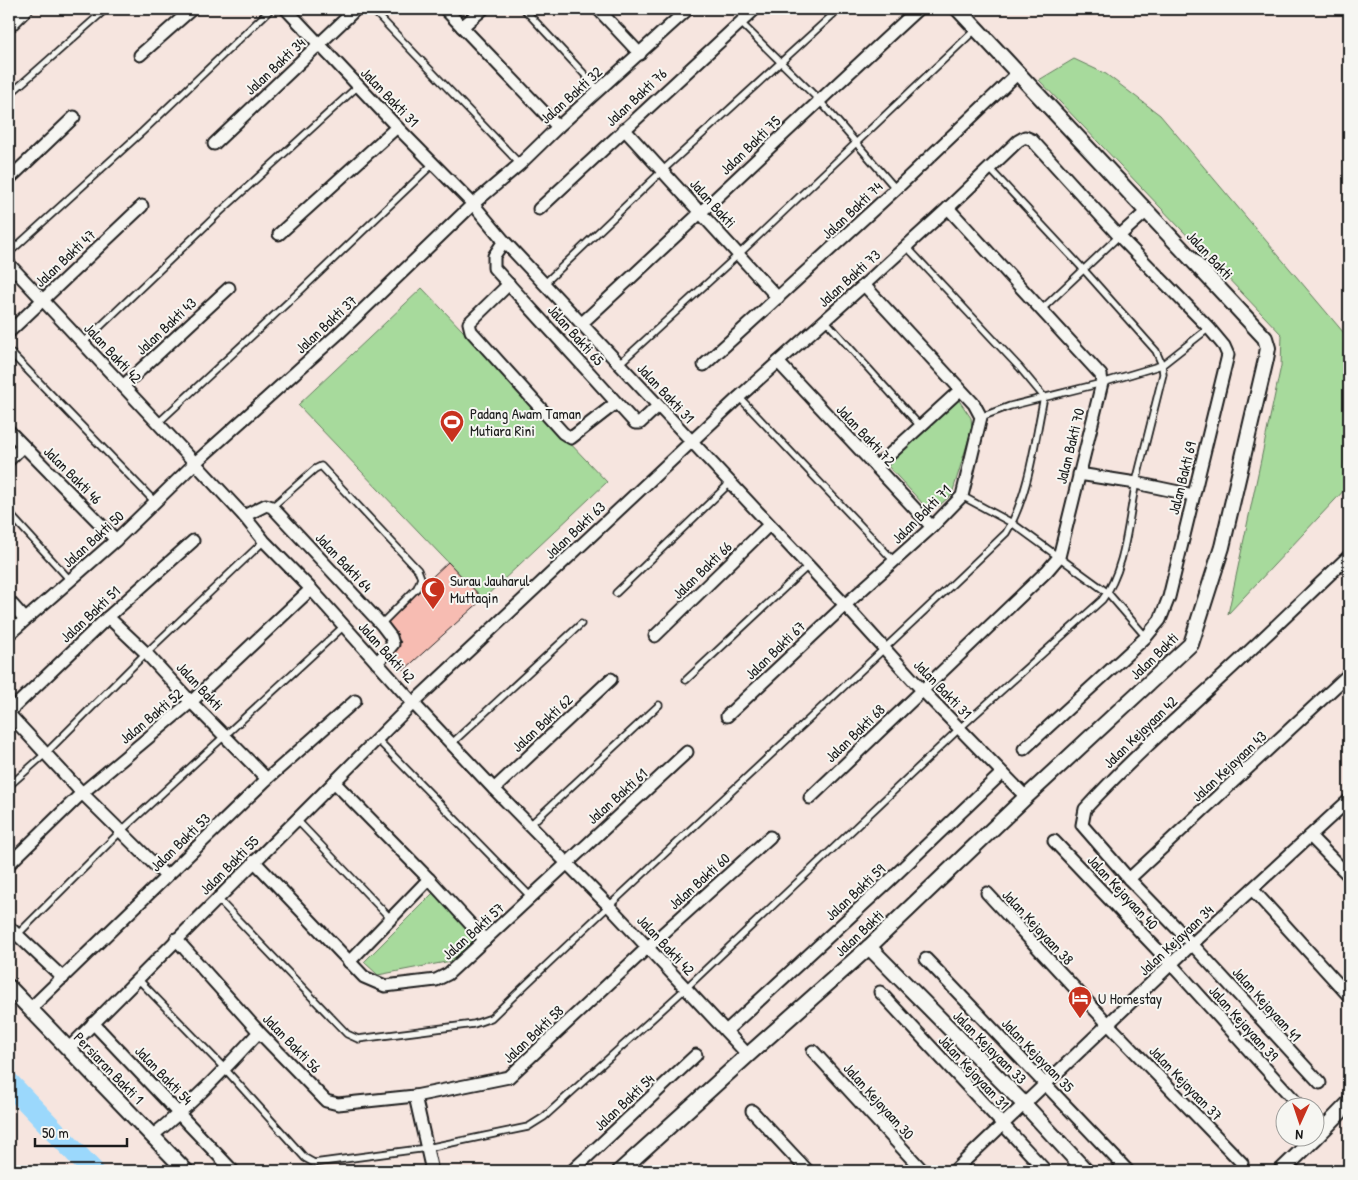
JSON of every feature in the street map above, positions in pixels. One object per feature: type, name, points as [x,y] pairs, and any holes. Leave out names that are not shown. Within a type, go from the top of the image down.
[{"type":"street","points":[[9,27],[27,9]]},
{"type":"street","points":[[140,55],[192,9]]},
{"type":"street","name":"Jalan Bakti 31","points":[[286,9],[396,127],[473,204],[504,241],[922,690],[1026,797]]},
{"type":"street","name":"Jalan Bakti 34","points":[[214,144],[356,9]]},
{"type":"street","points":[[445,9],[558,127]]},
{"type":"street","points":[[462,27],[483,9]]},
{"type":"street","points":[[598,9],[640,54]]},
{"type":"street","name":"Jalan Bakti 76","points":[[539,209],[755,9]]},
{"type":"street","name":"Jalan Bakti 75","points":[[581,324],[701,214],[818,100],[918,9]]},
{"type":"street","name":"Jalan Bakti","points":[[620,1171],[869,947],[1026,797],[1191,644],[1222,547],[1266,359],[1268,348],[1265,338],[958,9]]},
{"type":"street","name":"Jalan Bakti 32","points":[[473,204],[520,164],[558,127],[640,54],[682,11]]},
{"type":"street","name":"Jalan Bakti 74","points":[[704,365],[896,189],[1018,73]]},
{"type":"street","points":[[9,179],[74,117]]},
{"type":"street","points":[[279,234],[396,127]]},
{"type":"street","name":"Jalan Bakti","points":[[624,129],[778,298]]},
{"type":"street","name":"Jalan Bakti 73","points":[[692,441],[738,397],[948,208],[1018,140],[1025,137],[1032,140],[1119,236]]},
{"type":"street","name":"Jalan Bakti 37","points":[[195,463],[338,334],[473,204]]},
{"type":"street","name":"Jalan Bakti 47","points":[[9,332],[142,206]]},
{"type":"street","points":[[948,208],[1100,375],[1102,383]]},
{"type":"street","points":[[1119,236],[1147,210]]},
{"type":"street","name":"Jalan Bakti 69","points":[[1024,749],[1146,637],[1160,620],[1169,597],[1228,355],[1224,346],[1208,328],[1119,236]]},
{"type":"street","name":"Jalan Bakti 65","points":[[504,241],[494,256],[494,268],[634,423],[640,424],[658,406]]},
{"type":"street","name":"Jalan Bakti 42","points":[[9,264],[244,516],[264,541],[311,589],[451,744],[608,905],[748,1054]]},
{"type":"street","points":[[508,284],[469,323],[471,331],[563,433],[570,438],[616,403]]},
{"type":"street","points":[[864,285],[974,404],[981,417]]},
{"type":"street","name":"Jalan Bakti 43","points":[[123,386],[229,288]]},
{"type":"street","name":"Jalan Bakti 72","points":[[778,362],[932,528]]},
{"type":"street","name":"Jalan Bakti 70","points":[[922,690],[1047,572],[1059,557],[1102,383]]},
{"type":"street","points":[[876,467],[960,390]]},
{"type":"street","name":"Jalan Bakti 71","points":[[844,605],[932,528],[962,496],[981,417]]},
{"type":"street","name":"Jalan Bakti 46","points":[[9,431],[116,540]]},
{"type":"street","name":"Jalan Bakti 63","points":[[413,703],[692,441]]},
{"type":"street","points":[[9,460],[24,446]]},
{"type":"street","name":"Jalan Bakti 50","points":[[9,634],[116,540],[195,463]]},
{"type":"street","points":[[1079,474],[1193,495]]},
{"type":"street","points":[[244,516],[266,506],[272,507]]},
{"type":"street","name":"Jalan Bakti 64","points":[[272,507],[391,637],[393,644],[376,663]]},
{"type":"street","name":"Jalan Bakti 66","points":[[655,636],[769,525]]},
{"type":"street","name":"Jalan Bakti 51","points":[[9,713],[108,617],[193,541]]},
{"type":"street","name":"Jalan Kejayaan 42","points":[[1192,944],[1129,879],[1082,825],[1085,809],[1153,738],[1349,556]]},
{"type":"street","name":"Jalan Bakti 52","points":[[9,864],[82,794],[191,702],[311,589]]},
{"type":"street","points":[[9,601],[25,619]]},
{"type":"street","name":"Jalan Bakti 67","points":[[727,716],[844,605]]},
{"type":"street","name":"Jalan Bakti","points":[[108,617],[146,653],[191,702],[267,778]]},
{"type":"street","name":"Jalan Kejayaan 43","points":[[1129,879],[1349,674]]},
{"type":"street","name":"Jalan Bakti 62","points":[[494,789],[611,679]]},
{"type":"street","name":"Jalan Bakti 68","points":[[810,798],[922,690]]},
{"type":"street","name":"Jalan Bakti 53","points":[[30,1009],[267,778],[355,701]]},
{"type":"street","name":"Jalan Bakti 55","points":[[68,1049],[413,703]]},
{"type":"street","points":[[9,713],[82,794],[166,876]]},
{"type":"street","name":"Jalan Bakti 61","points":[[566,863],[688,752]]},
{"type":"street","name":"Jalan Bakti 59","points":[[726,1031],[889,881],[1002,772]]},
{"type":"street","points":[[334,782],[429,879],[485,940]]},
{"type":"street","name":"Jalan Kejayaan 34","points":[[954,1171],[1192,944],[1349,800]]},
{"type":"street","points":[[1310,836],[1349,876]]},
{"type":"street","name":"Jalan Bakti 60","points":[[648,947],[770,837]]},
{"type":"street","name":"Jalan Kejayaan 40","points":[[1054,841],[1171,964]]},
{"type":"street","name":"Jalan Bakti 57","points":[[254,861],[364,977],[385,986],[436,980],[448,974],[532,898],[566,863]]},
{"type":"street","points":[[349,962],[429,879]]},
{"type":"street","points":[[1252,889],[1349,996]]},
{"type":"street","name":"Jalan Kejayaan 38","points":[[987,893],[1109,1025]]},
{"type":"street","points":[[13,932],[63,978]]},
{"type":"street","name":"Jalan Bakti 56","points":[[176,939],[259,1032],[326,1101],[338,1104],[414,1096]]},
{"type":"street","name":"Jalan Kejayaan 41","points":[[1192,944],[1320,1083]]},
{"type":"street","name":"Jalan Bakti 58","points":[[414,1096],[509,1077],[648,947]]},
{"type":"street","name":"Jalan Kejayaan 33","points":[[869,947],[1025,1105],[1086,1171]]},
{"type":"street","name":"Jalan Kejayaan 35","points":[[926,959],[1128,1171]]},
{"type":"street","name":"Jalan Kejayaan 39","points":[[1171,964],[1292,1098]]},
{"type":"street","name":"Persiaran Bakti 1","points":[[9,987],[186,1171]]},
{"type":"street","name":"Jalan Kejayaan 31","points":[[880,992],[1046,1171]]},
{"type":"street","name":"Jalan Bakti 54","points":[[93,1023],[234,1171]]},
{"type":"street","name":"Jalan Kejayaan 37","points":[[1109,1025],[1242,1163]]},
{"type":"street","points":[[152,1136],[180,1114],[259,1032]]},
{"type":"street","name":"Jalan Kejayaan 30","points":[[813,1051],[922,1171]]},
{"type":"street","name":"Jalan Bakti 54","points":[[572,1171],[696,1054]]},
{"type":"street","points":[[414,1096],[432,1171]]},
{"type":"street","points":[[1326,1126],[1349,1103]]},
{"type":"street","points":[[752,1111],[808,1171]]},
{"type":"street","points":[[1281,1171],[1304,1148]]},
{"type":"lane","points":[[9,96],[106,9]]},
{"type":"lane","points":[[9,254],[142,132],[271,9]]},
{"type":"lane","points":[[372,9],[520,164]]},
{"type":"lane","points":[[524,9],[599,90]]},
{"type":"lane","points":[[544,284],[662,171],[839,9]]},
{"type":"lane","points":[[740,22],[818,100],[896,189]]},
{"type":"lane","points":[[619,364],[738,255],[977,28]]},
{"type":"lane","points":[[83,343],[220,212],[358,86]]},
{"type":"lane","points":[[158,423],[434,163]]},
{"type":"lane","points":[[137,978],[225,1069],[304,1158],[314,1162],[427,1148],[528,1127],[544,1117],[685,989],[960,728],[1108,593],[1119,566],[1136,483],[1163,374],[1162,366],[1156,351],[989,168]]},
{"type":"lane","points":[[1041,310],[1119,236]]},
{"type":"lane","points":[[906,246],[1020,368],[1044,397]]},
{"type":"lane","points":[[824,320],[920,426]]},
{"type":"lane","points":[[981,417],[1010,406],[1162,366],[1208,328]]},
{"type":"lane","points":[[9,351],[155,502]]},
{"type":"lane","points":[[738,397],[894,561]]},
{"type":"lane","points":[[217,898],[346,1034],[358,1039],[474,1024],[491,1018],[608,905],[885,649],[1006,532],[1012,523],[1029,472],[1044,397]]},
{"type":"lane","points":[[272,507],[315,469],[321,466],[418,570],[421,578],[417,588],[381,624]]},
{"type":"lane","points":[[616,593],[730,483]]},
{"type":"lane","points":[[962,496],[1012,523],[1108,593],[1146,637]]},
{"type":"lane","points":[[9,513],[70,580]]},
{"type":"lane","points":[[9,786],[45,754],[146,653],[264,541]]},
{"type":"lane","points":[[686,680],[808,566]]},
{"type":"lane","points":[[451,744],[581,624]]},
{"type":"lane","points":[[13,932],[344,626]]},
{"type":"lane","points":[[530,825],[659,705]]},
{"type":"lane","points":[[377,739],[532,898]]},
{"type":"lane","points":[[296,820],[390,918]]},
{"type":"green space","points":[[1074,59],[1106,74],[1160,115],[1349,339],[1349,485],[1228,614],[1281,366],[1282,335],[1039,80]]},
{"type":"green space","name":"Padang Awam Taman Mutiara Rini","points":[[422,288],[607,482],[483,599],[298,405]]},
{"type":"green space","points":[[958,399],[971,418],[972,428],[952,494],[939,506],[930,508],[925,506],[886,464]]},
{"type":"green space","points":[[434,892],[477,939],[451,961],[378,975],[364,962]]},
{"type":"building","name":"Surau Jauharul Muttaqin","points":[[448,562],[483,599],[404,670],[389,655],[401,642],[384,622]]},
{"type":"waterway","points":[[9,1083],[93,1171]]},
{"type":"place","name":"Padang Awam Taman Mutiara Rini","points":[[452,443]]},
{"type":"place","name":"Surau Jauharul Muttaqin","points":[[433,610]]},
{"type":"place","name":"U Homestay","points":[[1080,1019]]}]
